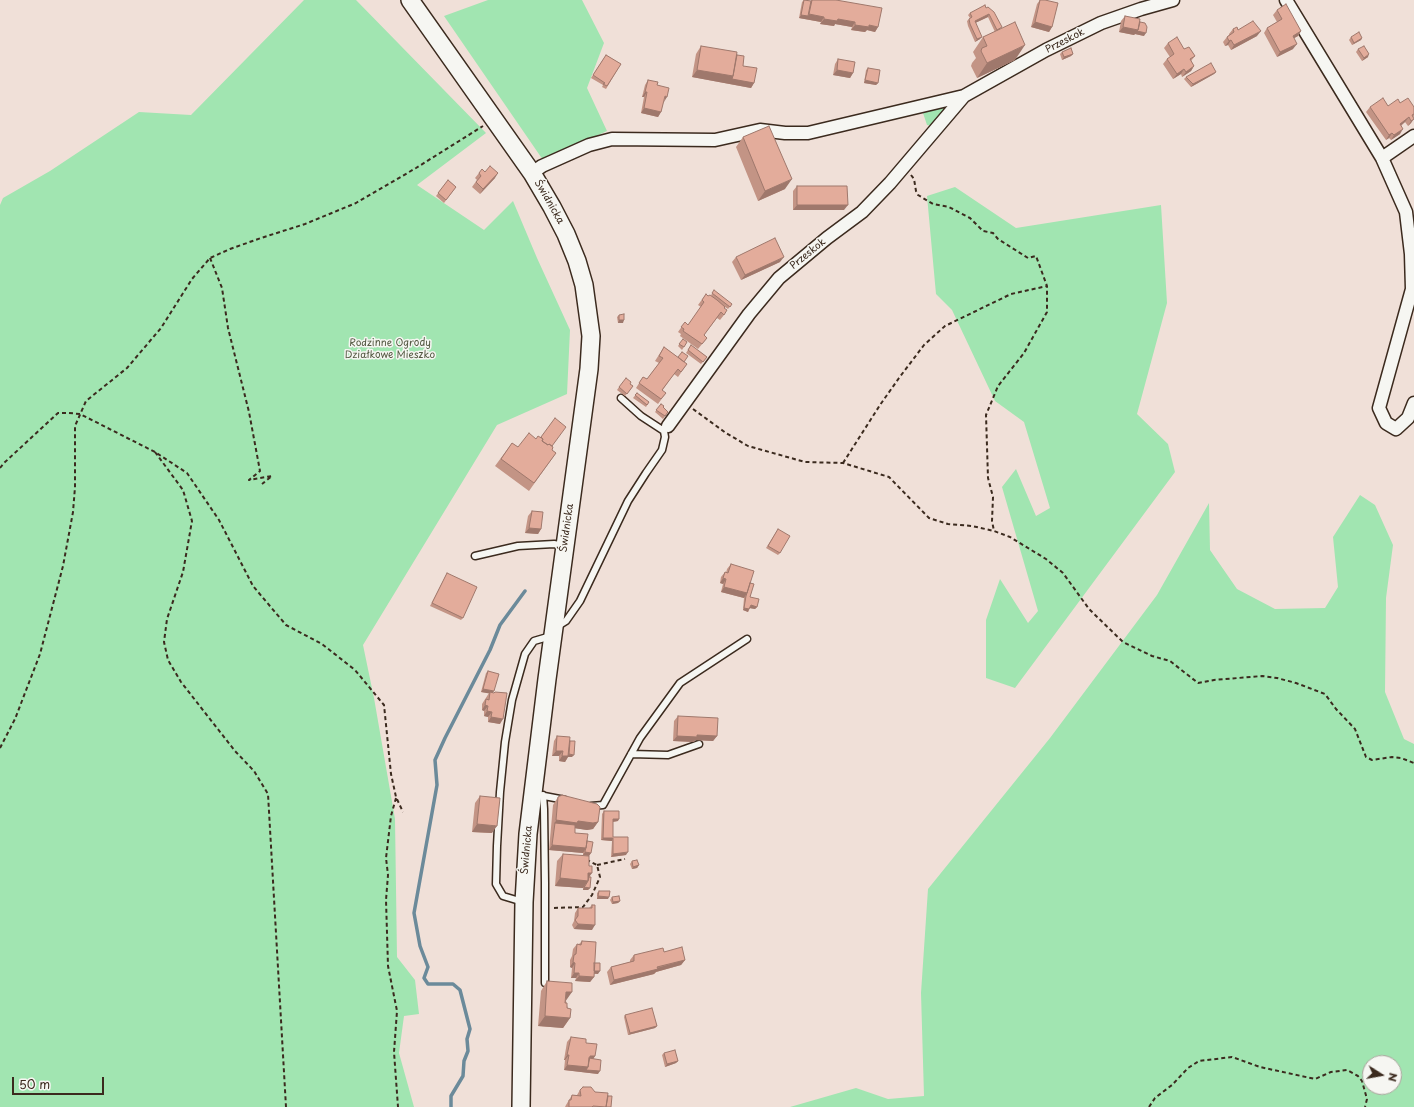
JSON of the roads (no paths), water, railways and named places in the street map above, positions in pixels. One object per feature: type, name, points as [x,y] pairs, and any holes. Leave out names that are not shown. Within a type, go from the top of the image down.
[{"type":"main road","name":"Świdnicka","points":[[410,0],[532,173],[552,207],[566,234],[577,261],[584,286],[591,336],[589,368],[553,633],[538,794],[528,834],[524,902],[521,1107]]},
{"type":"street","name":"Przeskok","points":[[532,173],[542,166],[589,145],[612,139],[715,140],[760,130],[785,133],[808,133],[964,96],[1046,50],[1101,23],[1173,0]]},
{"type":"street","points":[[1286,0],[1382,158],[1406,212],[1411,254],[1412,289],[1379,408],[1386,424],[1396,429],[1408,418],[1414,403]]},
{"type":"street","name":"Przeskok","points":[[666,428],[749,314],[778,278],[862,212],[901,170],[964,96]]},
{"type":"street","points":[[1382,158],[1414,136]]},
{"type":"lane","points":[[524,902],[503,896],[496,884],[496,846],[505,742],[512,700],[525,654],[534,641],[553,633],[566,621],[580,601],[628,501],[662,450],[665,437],[666,428],[641,416],[621,398]]},
{"type":"lane","points":[[475,556],[518,546],[554,544],[565,546]]},
{"type":"lane","points":[[586,805],[594,807],[603,805],[640,738],[680,683],[747,639]]},
{"type":"lane","points":[[631,754],[668,755],[699,744]]},
{"type":"lane","points":[[538,794],[572,802]]},
{"type":"lane","points":[[538,794],[544,809],[545,983]]},
{"type":"waterway","points":[[451,1107],[451,1096],[463,1076],[464,1061],[468,1051],[467,1039],[470,1029],[460,990],[453,984],[428,984],[424,978],[428,967],[420,946],[414,913],[437,785],[435,760],[490,650],[500,625],[525,591]]},
{"type":"park label","name":"Rodzinne Ogrody Działkowe Mieszko","points":[[390,348]]}]
